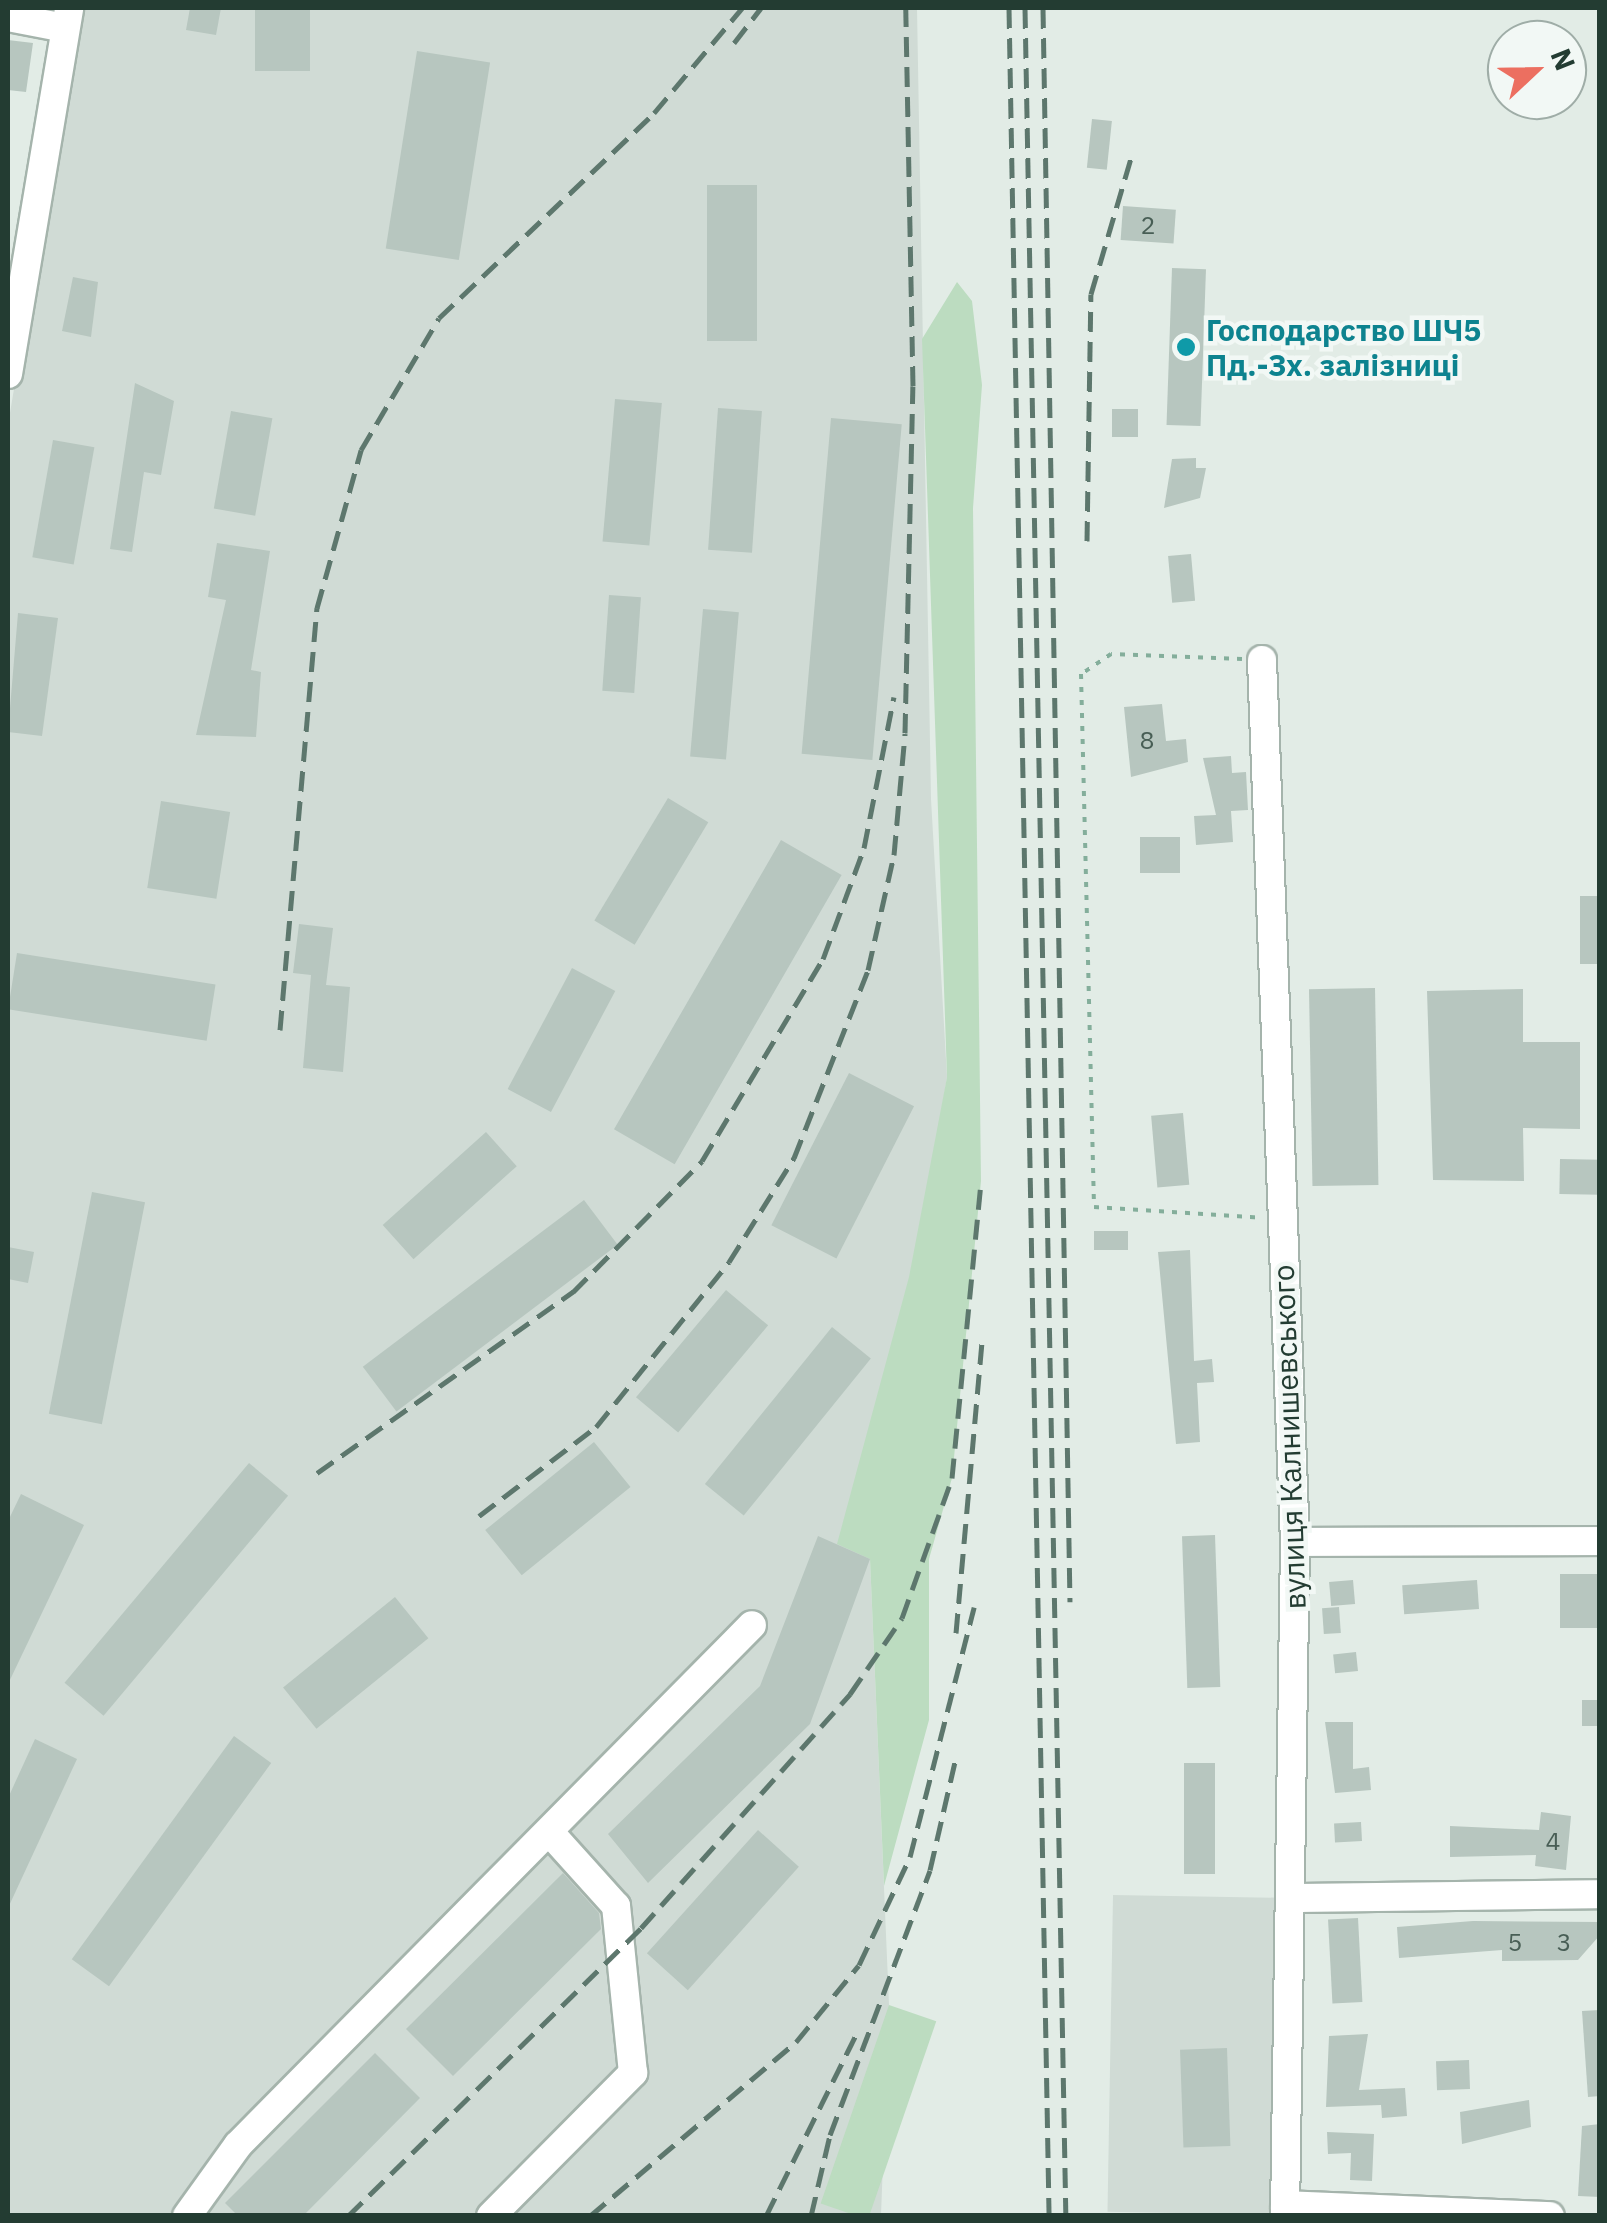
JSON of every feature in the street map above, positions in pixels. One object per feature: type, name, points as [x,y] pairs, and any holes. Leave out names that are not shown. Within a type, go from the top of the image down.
[{"type":"street","points":[[8,17],[67,18],[16,265],[8,374]]},
{"type":"street","name":"вулиця Калнишевського","points":[[1262,660],[1296,1542],[1284,2210]]},
{"type":"street","points":[[1296,1542],[1600,1541]]},
{"type":"street","points":[[187,2216],[238,2144],[553,1836],[752,1625]]},
{"type":"street","points":[[491,2216],[633,2073],[616,1906],[553,1836]]},
{"type":"street","points":[[1292,1898],[1600,1894]]},
{"type":"street","points":[[1284,2210],[1550,2216]]},
{"type":"path","points":[[1262,660],[1111,654],[1081,674],[1094,1207],[1282,1220]]},
{"type":"shaded area","points":[[77,8],[917,8],[931,799],[947,1077],[870,1559],[889,2005],[881,2215],[8,2216],[8,425]]},
{"type":"shaded area","points":[[1113,1895],[1292,1898],[1286,2215],[1107,2212]]},
{"type":"green space","points":[[957,282],[972,301],[982,385],[973,508],[981,1181],[952,1478],[929,1559],[929,1720],[884,1886],[870,1559],[837,1544],[909,1277],[947,1077],[922,339]]},
{"type":"green space","points":[[889,2005],[936,2021],[869,2216],[857,2216],[821,2204]]},
{"type":"building","points":[[190,8],[221,8],[216,35],[186,30]]},
{"type":"building","points":[[255,8],[310,8],[310,71],[255,71]]},
{"type":"building","points":[[8,40],[33,43],[26,92],[8,90]]},
{"type":"building","points":[[417,51],[490,63],[459,260],[386,249]]},
{"type":"building","points":[[1092,119],[1112,121],[1107,170],[1087,168]]},
{"type":"building","points":[[707,185],[757,185],[757,341],[707,341]]},
{"type":"building","points":[[1123,206],[1176,210],[1173,244],[1121,240]]},
{"type":"building","name":"Господарство ШЧ5 Пд.-Зх. залізниці","points":[[1172,268],[1206,269],[1201,426],[1167,425]]},
{"type":"building","points":[[73,277],[98,282],[91,337],[62,331]]},
{"type":"building","points":[[135,383],[174,401],[161,475],[144,472],[132,552],[110,549]]},
{"type":"building","points":[[615,399],[662,403],[649,546],[603,541]]},
{"type":"building","points":[[718,408],[762,411],[752,553],[708,550]]},
{"type":"building","points":[[1112,409],[1138,409],[1138,437],[1112,437]]},
{"type":"building","points":[[231,411],[272,418],[255,516],[214,508]]},
{"type":"building","points":[[831,418],[902,424],[872,760],[802,754]]},
{"type":"building","points":[[53,440],[94,447],[74,564],[32,557]]},
{"type":"building","points":[[1196,458],[1196,468],[1206,468],[1200,498],[1164,508],[1172,459]]},
{"type":"building","points":[[217,543],[270,551],[251,670],[261,672],[256,737],[196,735],[226,600],[208,597]]},
{"type":"building","points":[[1191,554],[1195,601],[1172,603],[1168,556]]},
{"type":"building","points":[[609,595],[641,597],[634,693],[602,691]]},
{"type":"building","points":[[703,609],[739,612],[726,760],[690,756]]},
{"type":"building","points":[[18,613],[58,618],[42,736],[8,732]]},
{"type":"building","points":[[1162,704],[1166,741],[1186,739],[1188,762],[1131,777],[1124,707]]},
{"type":"building","points":[[1231,756],[1232,773],[1246,772],[1248,810],[1231,811],[1233,842],[1196,845],[1194,816],[1216,815],[1203,758]]},
{"type":"building","points":[[668,798],[708,822],[635,945],[594,921]]},
{"type":"building","points":[[161,801],[230,812],[216,899],[147,888]]},
{"type":"building","points":[[1140,837],[1180,837],[1180,873],[1140,873]]},
{"type":"building","points":[[781,840],[842,875],[675,1164],[614,1129]]},
{"type":"building","points":[[1580,896],[1600,896],[1600,964],[1580,964]]},
{"type":"building","points":[[299,924],[333,928],[326,985],[350,987],[343,1072],[303,1068],[311,975],[293,973]]},
{"type":"building","points":[[17,953],[216,984],[207,1041],[8,1009]]},
{"type":"building","points":[[572,968],[615,991],[551,1112],[508,1089]]},
{"type":"building","points":[[1375,988],[1378,1185],[1312,1186],[1309,989]]},
{"type":"building","points":[[1523,989],[1523,1042],[1580,1042],[1580,1129],[1523,1128],[1524,1181],[1433,1180],[1427,991]]},
{"type":"building","points":[[849,1073],[914,1106],[836,1259],[771,1225]]},
{"type":"building","points":[[1183,1113],[1189,1185],[1157,1188],[1151,1116]]},
{"type":"building","points":[[486,1132],[517,1166],[413,1259],[383,1225]]},
{"type":"building","points":[[1560,1159],[1600,1160],[1599,1195],[1559,1194]]},
{"type":"building","points":[[92,1192],[145,1202],[102,1424],[49,1414]]},
{"type":"building","points":[[584,1200],[618,1245],[396,1411],[363,1367]]},
{"type":"building","points":[[1094,1231],[1128,1231],[1128,1250],[1094,1250]]},
{"type":"building","points":[[8,1247],[34,1252],[28,1283],[8,1279]]},
{"type":"building","points":[[1190,1250],[1194,1361],[1212,1359],[1214,1382],[1197,1383],[1200,1442],[1176,1444],[1158,1252]]},
{"type":"building","points":[[726,1290],[768,1325],[678,1433],[636,1397]]},
{"type":"building","points":[[832,1327],[871,1358],[744,1515],[705,1484]]},
{"type":"building","points":[[594,1442],[631,1487],[522,1575],[485,1530]]},
{"type":"building","points":[[249,1463],[288,1496],[104,1716],[65,1683]]},
{"type":"building","points":[[21,1494],[84,1525],[8,1684],[8,1521]]},
{"type":"building","points":[[1215,1535],[1220,1687],[1187,1688],[1182,1536]]},
{"type":"building","points":[[818,1536],[870,1559],[810,1724],[648,1883],[608,1834],[760,1686]]},
{"type":"building","points":[[1560,1574],[1600,1574],[1600,1628],[1560,1628]]},
{"type":"building","points":[[1353,1580],[1355,1604],[1331,1606],[1329,1582]]},
{"type":"building","points":[[1477,1580],[1479,1609],[1404,1614],[1402,1585]]},
{"type":"building","points":[[395,1597],[428,1638],[316,1729],[283,1688]]},
{"type":"building","points":[[1339,1607],[1341,1633],[1324,1634],[1322,1608]]},
{"type":"building","points":[[1356,1652],[1358,1671],[1335,1673],[1333,1654]]},
{"type":"building","points":[[1582,1700],[1600,1700],[1600,1726],[1582,1726]]},
{"type":"building","points":[[1325,1722],[1353,1722],[1353,1769],[1369,1767],[1371,1790],[1335,1793]]},
{"type":"building","points":[[234,1736],[271,1763],[109,1986],[72,1959]]},
{"type":"building","points":[[35,1739],[77,1759],[8,1908],[8,1798]]},
{"type":"building","points":[[1184,1763],[1215,1763],[1215,1874],[1184,1874]]},
{"type":"building","points":[[1541,1812],[1571,1816],[1566,1870],[1535,1866],[1536,1855],[1450,1857],[1450,1826],[1539,1830]]},
{"type":"building","points":[[1361,1822],[1362,1841],[1335,1842],[1334,1823]]},
{"type":"building","points":[[758,1830],[799,1867],[688,1990],[647,1953]]},
{"type":"building","points":[[563,1873],[599,1913],[601,1929],[453,2076],[406,2029]]},
{"type":"building","points":[[1358,1918],[1362,2002],[1332,2003],[1328,1920]]},
{"type":"building","points":[[1473,1921],[1600,1922],[1600,1935],[1578,1960],[1502,1961],[1502,1950],[1399,1958],[1397,1927]]},
{"type":"building","points":[[1600,2010],[1600,2096],[1588,2097],[1582,2011]]},
{"type":"building","points":[[1368,2034],[1359,2090],[1405,2088],[1407,2116],[1382,2118],[1381,2105],[1326,2107],[1329,2036]]},
{"type":"building","points":[[1227,2048],[1230,2146],[1183,2148],[1180,2050]]},
{"type":"building","points":[[375,2053],[420,2098],[303,2216],[238,2216],[225,2203]]},
{"type":"building","points":[[1469,2060],[1470,2089],[1437,2090],[1436,2061]]},
{"type":"building","points":[[1529,2100],[1531,2127],[1462,2144],[1460,2112]]},
{"type":"building","points":[[1600,2124],[1600,2197],[1578,2196],[1582,2126]]},
{"type":"building","points":[[1327,2132],[1374,2134],[1372,2181],[1350,2180],[1351,2153],[1328,2154]]},
{"type":"railway","points":[[280,1030],[317,608],[361,450],[439,318],[654,113],[742,8]]},
{"type":"railway","points":[[734,43],[761,8]]},
{"type":"railway","points":[[479,1516],[596,1427],[729,1262],[794,1158],[868,970],[894,855],[905,733],[913,386],[906,8]]},
{"type":"railway","points":[[1009,8],[1049,2216]]},
{"type":"railway","points":[[1025,8],[1066,2216]]},
{"type":"railway","points":[[1043,8],[1070,1602]]},
{"type":"railway","points":[[1087,541],[1091,294],[1132,155]]},
{"type":"railway","points":[[317,1473],[573,1292],[702,1161],[823,959],[864,848],[894,697]]},
{"type":"railway","points":[[348,2216],[641,1928],[850,1694],[902,1618],[952,1478],[981,1181]]},
{"type":"railway","points":[[956,1633],[982,1339]]},
{"type":"railway","points":[[590,2216],[796,2042],[859,1965],[910,1857],[974,1607]]},
{"type":"railway","points":[[811,2216],[830,2135],[930,1870],[955,1762]]},
{"type":"railway","points":[[766,2216],[857,2033]]},
{"type":"place","name":"Господарство ШЧ5 Пд.-Зх. залізниці","points":[[1186,347]]}]
